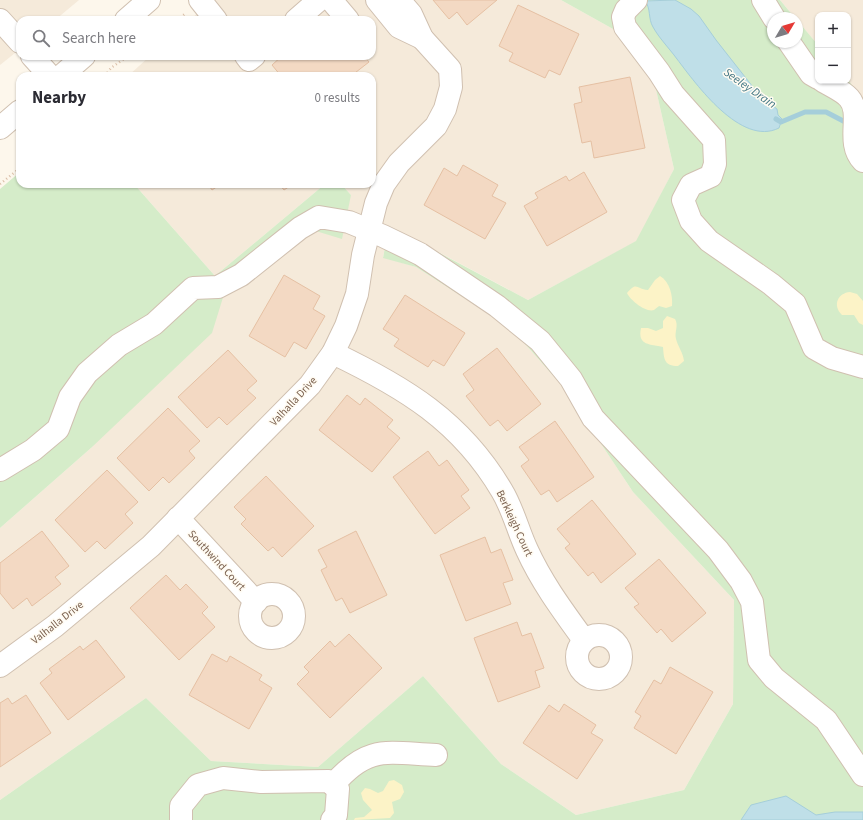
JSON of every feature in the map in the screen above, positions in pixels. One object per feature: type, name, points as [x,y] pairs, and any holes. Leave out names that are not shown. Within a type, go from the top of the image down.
[{"type":"street","points":[[131,16],[149,0]]},
{"type":"street","points":[[200,0],[213,16]]},
{"type":"street","points":[[301,16],[319,0]]},
{"type":"street","points":[[331,0],[345,16]]},
{"type":"street","name":"Valhalla Drive","points":[[377,0],[399,27],[422,38]]},
{"type":"street","name":"Valhalla Drive","points":[[0,666],[55,626],[151,546],[310,385],[333,353],[346,326],[357,294],[369,230],[376,203],[384,184],[399,162],[436,126],[445,109],[451,87],[450,69],[422,38],[411,14],[399,0]]},
{"type":"street","points":[[763,0],[770,12]]},
{"type":"street","points":[[635,1],[626,10],[623,17],[625,27],[659,72],[673,94],[714,140],[715,164],[712,176],[691,185],[684,200],[691,221],[709,241],[771,284],[795,304],[814,348],[832,358],[863,367]]},
{"type":"street","points":[[0,20],[16,38]]},
{"type":"street","points":[[793,48],[811,74],[815,76]]},
{"type":"street","points":[[36,60],[46,72]]},
{"type":"street","points":[[66,72],[79,60]]},
{"type":"street","points":[[828,84],[849,98],[855,109],[855,149],[863,161]]},
{"type":"street","points":[[0,128],[16,114]]},
{"type":"street","points":[[0,470],[33,450],[58,429],[70,397],[87,374],[119,346],[154,324],[193,288],[218,287],[241,275],[300,228],[319,217],[349,222],[420,254],[497,306],[540,341],[571,379],[593,418],[718,550],[741,581],[752,602],[759,660],[774,678],[826,720],[863,775]]},
{"type":"street","name":"Berkleigh Court","points":[[333,353],[364,368],[411,395],[452,426],[477,454],[503,492],[527,550],[549,592],[584,640]]},
{"type":"street","name":"Southwind Court","points":[[178,518],[256,602]]},
{"type":"street","points":[[333,785],[348,767],[373,754],[397,752],[436,755]]},
{"type":"street","points":[[181,820],[181,806],[198,785],[223,778],[261,782],[329,781],[338,789],[336,815],[332,820]]},
{"type":"path","points":[[108,72],[122,60]]},
{"type":"path","points":[[0,184],[16,171]]},
{"type":"shaded area","points":[[0,0],[79,0],[60,16],[16,16],[16,52],[0,65]]},
{"type":"shaded area","points":[[212,0],[561,0],[622,34],[652,72],[674,169],[637,241],[528,300],[390,226],[383,257],[416,267],[511,328],[564,388],[633,492],[734,600],[733,704],[684,790],[576,815],[501,764],[423,676],[318,767],[211,761],[146,698],[0,800],[0,528],[91,448],[225,291],[351,195],[345,188],[376,188],[376,72],[132,72],[146,60],[376,60],[376,16],[194,16]]},
{"type":"shaded area","points":[[780,0],[863,0],[863,98],[851,84],[851,12],[815,12],[815,41],[803,27],[803,12],[790,12]]},
{"type":"shaded area","points":[[138,188],[320,188],[215,276]]},
{"type":"green space","points":[[561,0],[780,0],[790,12],[767,12],[767,48],[803,48],[803,27],[815,41],[815,84],[851,84],[863,98],[863,820],[0,820],[0,800],[146,698],[211,761],[318,767],[423,676],[501,764],[576,815],[684,790],[733,704],[734,600],[633,492],[564,388],[511,328],[416,267],[383,258],[389,226],[528,300],[636,241],[674,169],[652,72],[622,34]]},
{"type":"green space","points":[[16,175],[16,188],[138,188],[215,276],[320,188],[345,188],[351,195],[342,239],[306,228],[225,291],[212,333],[91,448],[0,528],[0,189]]},
{"type":"sand","points":[[660,276],[666,282],[670,290],[672,306],[666,308],[659,306],[654,310],[647,310],[635,302],[627,293],[633,287],[648,290]]},
{"type":"sand","points":[[850,292],[857,294],[863,301],[863,325],[859,323],[854,315],[842,315],[837,307],[840,297]]},
{"type":"sand","points":[[667,316],[675,319],[676,322],[676,339],[684,361],[678,366],[673,366],[667,363],[663,347],[646,343],[641,338],[640,334],[641,328],[648,328],[656,331],[663,328],[663,321]]},
{"type":"sand","points":[[394,780],[402,785],[404,792],[400,799],[392,802],[394,813],[390,818],[354,820],[355,818],[364,817],[372,810],[363,800],[361,793],[365,788],[378,793],[383,791],[389,781]]},
{"type":"water","points":[[675,0],[691,9],[699,16],[760,96],[777,109],[778,115],[782,119],[779,128],[764,132],[750,129],[735,121],[721,110],[696,83],[655,31],[650,21],[648,7],[645,1]]},
{"type":"water","points":[[786,796],[816,815],[835,812],[863,812],[863,820],[741,820],[751,805]]},
{"type":"building","points":[[433,0],[497,0],[467,25],[457,12],[449,19]]},
{"type":"building","points":[[518,5],[579,34],[560,75],[549,70],[545,78],[509,61],[513,53],[499,46]]},
{"type":"building","points":[[278,60],[367,60],[369,62],[356,72],[278,72],[272,65]]},
{"type":"building","points":[[630,77],[645,148],[594,158],[591,141],[582,143],[574,104],[582,102],[579,87]]},
{"type":"building","points":[[463,165],[498,185],[492,196],[506,203],[485,239],[424,205],[444,168],[457,176]]},
{"type":"building","points":[[584,172],[607,212],[547,246],[524,206],[538,198],[535,193],[566,176],[569,181]]},
{"type":"building","points":[[284,275],[320,296],[313,309],[325,316],[306,349],[294,342],[285,357],[249,336]]},
{"type":"building","points":[[405,295],[465,333],[444,366],[433,360],[428,367],[394,346],[399,339],[383,329]]},
{"type":"building","points":[[497,348],[541,404],[507,431],[498,420],[490,426],[466,396],[474,390],[463,374]]},
{"type":"building","points":[[228,350],[257,381],[247,390],[256,398],[227,425],[219,417],[207,428],[178,397]]},
{"type":"building","points":[[347,395],[360,405],[365,398],[393,420],[387,427],[400,438],[372,472],[319,430]]},
{"type":"building","points":[[168,408],[200,441],[189,451],[195,458],[169,483],[163,477],[149,491],[117,458]]},
{"type":"building","points":[[555,421],[594,477],[557,502],[549,490],[541,495],[521,466],[529,460],[519,447]]},
{"type":"building","points":[[428,451],[439,466],[447,460],[469,490],[461,496],[470,508],[435,534],[393,477]]},
{"type":"building","points":[[107,470],[138,502],[125,514],[133,523],[105,549],[97,541],[85,552],[55,520]]},
{"type":"building","points":[[266,476],[314,526],[282,557],[273,547],[268,551],[241,524],[246,519],[234,507]]},
{"type":"building","points":[[592,500],[636,554],[601,583],[593,572],[588,576],[565,548],[570,544],[557,529]]},
{"type":"building","points":[[42,531],[69,566],[55,577],[61,584],[32,606],[27,598],[13,609],[0,593],[0,563]]},
{"type":"building","points":[[356,531],[387,595],[350,613],[342,598],[336,601],[321,570],[327,567],[318,550]]},
{"type":"building","points":[[485,537],[491,553],[501,549],[513,580],[503,583],[511,604],[466,621],[440,555]]},
{"type":"building","points":[[659,559],[706,613],[672,642],[661,629],[657,633],[634,607],[639,604],[625,588]]},
{"type":"building","points":[[166,575],[180,590],[186,584],[208,607],[202,613],[215,627],[179,660],[130,608]]},
{"type":"building","points":[[517,622],[522,636],[531,633],[544,668],[535,671],[540,687],[498,702],[474,638]]},
{"type":"building","points":[[349,634],[382,668],[330,718],[297,684],[309,672],[304,667],[330,641],[335,647]]},
{"type":"building","points":[[96,640],[125,677],[68,720],[40,683],[52,673],[49,669],[80,646],[83,650]]},
{"type":"building","points":[[212,654],[227,662],[230,656],[262,675],[259,680],[272,688],[249,729],[189,695]]},
{"type":"building","points":[[670,667],[713,692],[676,754],[634,728],[641,716],[635,712],[654,680],[661,684]]},
{"type":"building","points":[[26,695],[51,733],[0,767],[0,703],[8,698],[12,704]]},
{"type":"building","points":[[564,704],[596,725],[591,733],[603,740],[577,779],[523,743],[549,705],[559,712]]},
{"type":"waterway","name":"Seeley Drain","points":[[776,119],[781,122],[805,112],[826,112],[849,124]]}]
